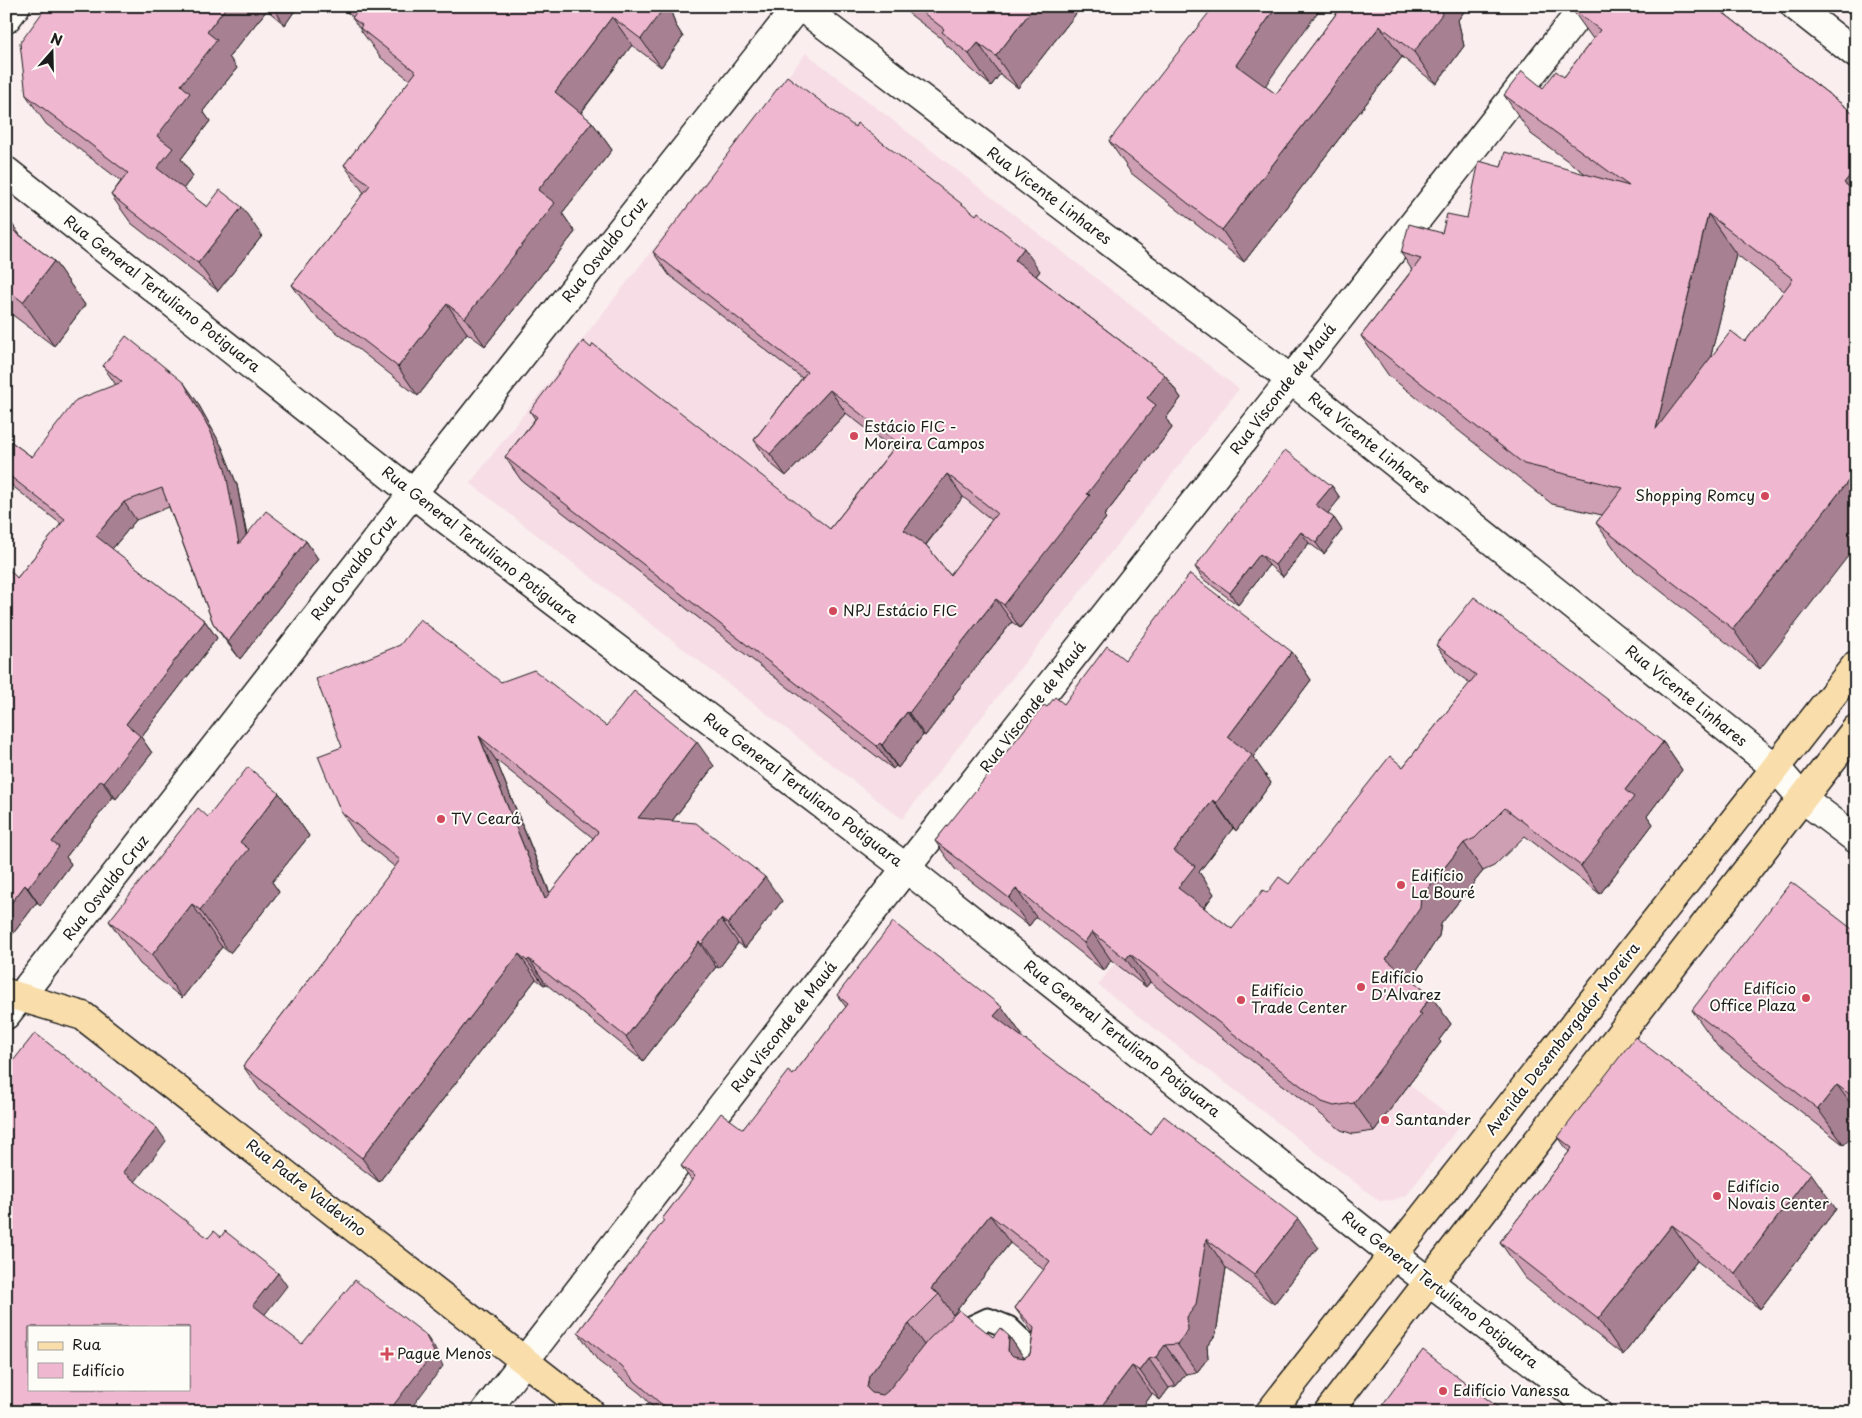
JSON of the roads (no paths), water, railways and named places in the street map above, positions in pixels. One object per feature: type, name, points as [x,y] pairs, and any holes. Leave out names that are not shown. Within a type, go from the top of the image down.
[{"type":"main road","name":"Avenida Desembargador Moreira","points":[[1270,1412],[1856,665]]},
{"type":"main road","points":[[1328,1412],[1856,729]]},
{"type":"main road","name":"Rua Padre Valdevino","points":[[11,1001],[82,1016],[526,1360],[590,1412]]},
{"type":"street","points":[[6,19],[16,6]]},
{"type":"street","name":"Rua Vicente Linhares","points":[[799,6],[1290,380],[1776,768],[1802,798],[1856,839]]},
{"type":"street","name":"Rua Osvaldo Cruz","points":[[11,1001],[799,6]]},
{"type":"street","name":"Rua Visconde de Mauá","points":[[485,1412],[906,868],[1585,6]]},
{"type":"street","points":[[1795,6],[1856,54]]},
{"type":"street","name":"Rua General Tertuliano Potiguara","points":[[6,171],[412,494],[906,868],[1597,1412]]},
{"type":"lane","points":[[943,1358],[973,1326],[988,1319],[1008,1327],[1042,1360],[1040,1375]]},
{"type":"place","name":"Estácio FIC - Moreira Campos","points":[[854,436]]},
{"type":"place","name":"Shopping Romcy","points":[[1765,496]]},
{"type":"place","name":"NPJ Estácio FIC","points":[[833,611]]},
{"type":"place","name":"TV Ceará","points":[[441,819]]},
{"type":"place","name":"Edifício La Bouré","points":[[1401,885]]},
{"type":"place","name":"Edifício D'Alvarez","points":[[1361,987]]},
{"type":"place","name":"Edifício Office Plaza","points":[[1806,998]]},
{"type":"place","name":"Edifício Trade Center","points":[[1241,1000]]},
{"type":"place","name":"Santander","points":[[1385,1120]]},
{"type":"place","name":"Edifício Novais Center","points":[[1717,1196]]},
{"type":"place","name":"Pague Menos","points":[[387,1354]]},
{"type":"place","name":"Edifício Vanessa","points":[[1443,1391]]}]
